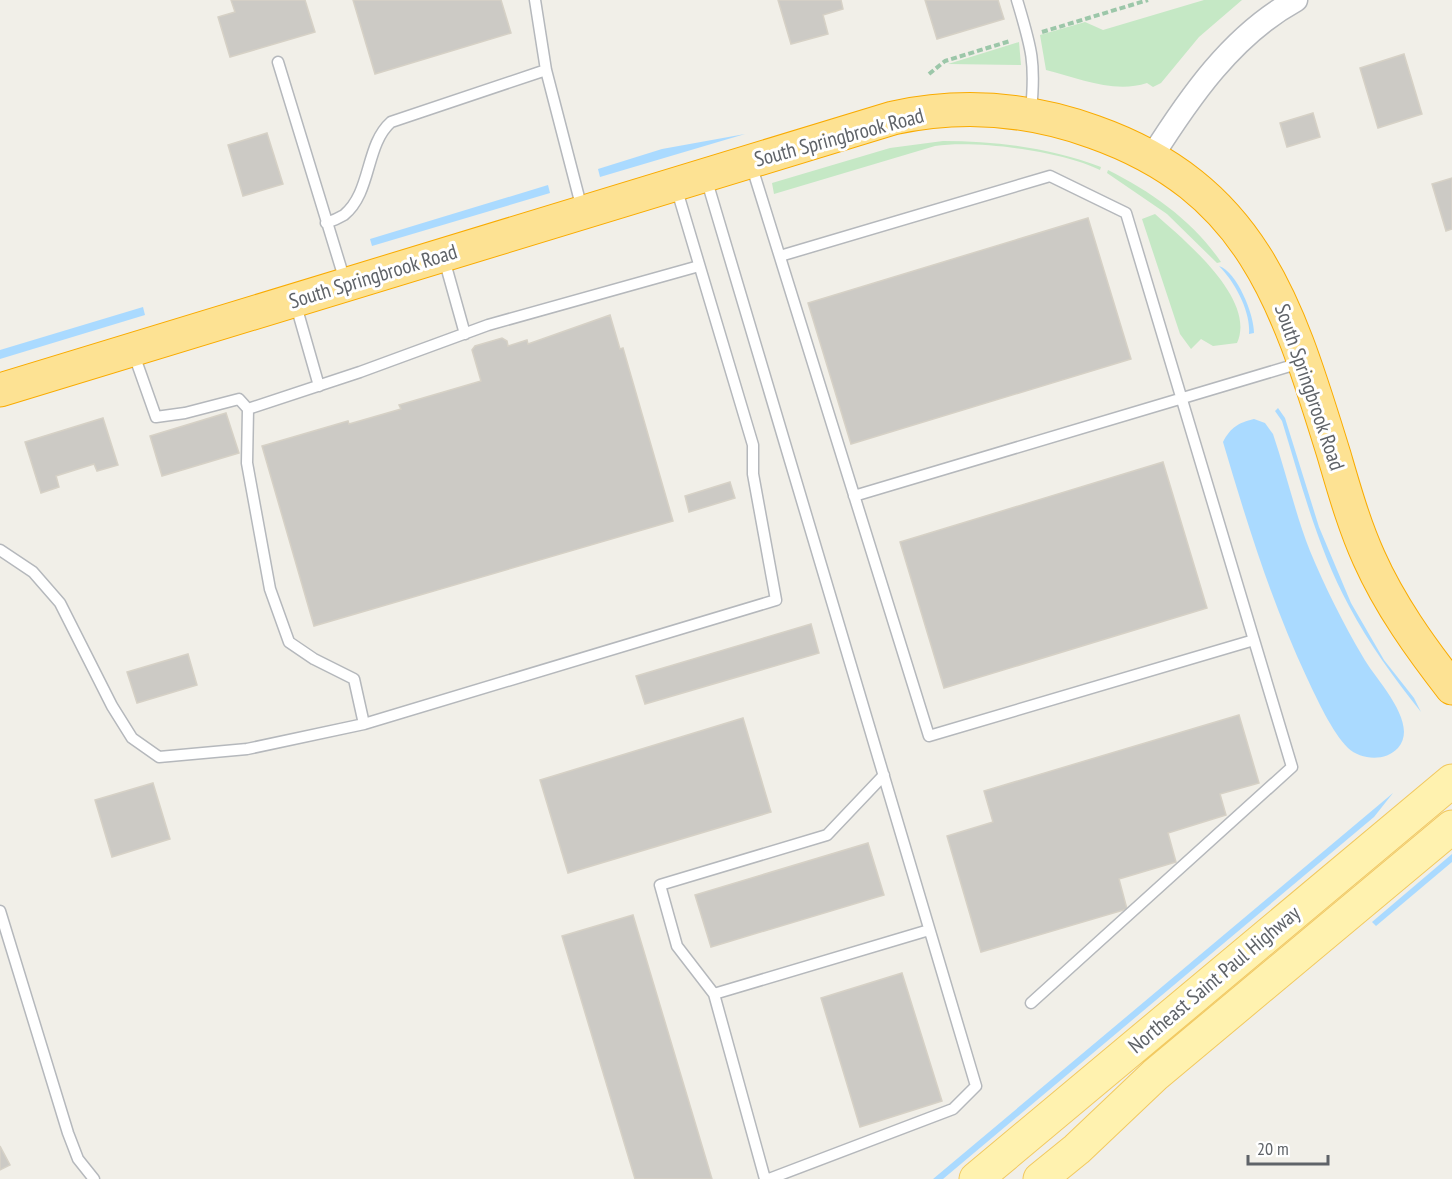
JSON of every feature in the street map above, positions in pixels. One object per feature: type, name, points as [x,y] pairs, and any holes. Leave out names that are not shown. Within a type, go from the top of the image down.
[{"type":"highway","name":"South Springbrook Road","points":[[0,390],[690,179],[918,113],[978,108],[1030,114],[1071,123],[1112,138],[1151,158],[1191,184],[1224,213],[1251,246],[1278,294],[1305,362],[1368,557],[1417,644],[1452,688]]},
{"type":"main road","name":"Northeast Saint Paul Highway","points":[[976,1179],[1452,781]]},
{"type":"main road","name":"Northeast Saint Paul Highway","points":[[1040,1179],[1077,1149],[1155,1075],[1452,827]]},
{"type":"street","points":[[1151,158],[1192,94],[1229,52],[1296,0]]},
{"type":"lane","points":[[535,0],[546,70],[583,212]]},
{"type":"lane","points":[[1017,0],[1033,54],[1035,74],[1030,114]]},
{"type":"lane","points":[[278,62],[346,284]]},
{"type":"lane","points":[[326,223],[344,215],[360,192],[382,131],[391,122],[546,70]]},
{"type":"lane","points":[[750,161],[929,736],[1254,640]]},
{"type":"lane","points":[[780,256],[1050,176],[1126,213],[1292,767],[1030,1003]]},
{"type":"lane","points":[[0,550],[33,572],[60,603],[132,738],[159,757],[247,749],[364,724],[776,600],[753,474],[753,445],[699,266],[690,179]]},
{"type":"lane","points":[[690,179],[884,775],[976,1086],[953,1109],[767,1179],[714,994],[677,946],[660,885],[827,835],[884,775]]},
{"type":"lane","points":[[443,254],[465,334]]},
{"type":"lane","points":[[248,409],[465,334],[699,266]]},
{"type":"lane","points":[[294,300],[319,386]]},
{"type":"lane","points":[[132,349],[156,417],[185,413],[239,399],[248,409],[247,463],[273,600],[289,642],[314,659],[354,679],[364,724]]},
{"type":"lane","points":[[854,496],[1305,362]]},
{"type":"lane","points":[[0,911],[68,1133],[78,1159],[94,1179]]},
{"type":"lane","points":[[714,994],[929,930]]},
{"type":"path","points":[[1039,33],[1148,0]]},
{"type":"path","points":[[929,74],[945,61],[1020,39]]},
{"type":"green space","points":[[1204,0],[1242,0],[1199,37],[1161,83],[1153,87],[1147,83],[1135,86],[1109,86],[1046,70],[1040,35],[1085,22],[1103,30]]},
{"type":"green space","points":[[1019,42],[1021,65],[948,64]]},
{"type":"green space","points":[[943,141],[983,142],[1043,150],[1101,167],[1100,170],[1084,163],[1042,152],[996,146],[935,146],[774,194],[772,183],[890,148]]},
{"type":"green space","points":[[1108,170],[1156,198],[1185,221],[1198,233],[1221,262],[1217,263],[1167,214],[1107,173]]},
{"type":"green space","points":[[1155,214],[1199,255],[1227,290],[1237,308],[1240,326],[1237,343],[1213,346],[1201,339],[1191,349],[1180,334],[1142,219]]},
{"type":"water","points":[[745,134],[600,177],[598,169],[662,149]]},
{"type":"water","points":[[548,185],[550,193],[372,246],[370,239]]},
{"type":"water","points":[[1219,266],[1232,276],[1238,285],[1248,305],[1254,333],[1249,334],[1245,307],[1231,280]]},
{"type":"water","points":[[143,307],[145,315],[0,359],[0,350]]},
{"type":"water","points":[[1278,408],[1285,418],[1319,527],[1351,603],[1384,660],[1414,698],[1421,712],[1373,647],[1338,584],[1311,515],[1282,421],[1275,411]]},
{"type":"water","points":[[1254,419],[1265,423],[1273,434],[1305,537],[1322,578],[1341,618],[1400,714],[1404,726],[1403,738],[1398,748],[1387,756],[1373,758],[1359,755],[1342,741],[1315,696],[1282,620],[1223,442],[1236,426]]},
{"type":"water","points":[[1393,793],[1374,817],[943,1179],[933,1179]]},
{"type":"water","points":[[1452,854],[1452,862],[1376,926],[1372,922]]},
{"type":"building","points":[[231,0],[305,0],[315,32],[230,57],[218,17],[235,12]]},
{"type":"building","points":[[353,0],[501,0],[511,33],[375,74]]},
{"type":"building","points":[[778,0],[841,0],[843,9],[823,15],[828,34],[791,44]]},
{"type":"building","points":[[925,0],[998,0],[1004,19],[937,39]]},
{"type":"building","points":[[1404,54],[1422,114],[1378,128],[1360,68]]},
{"type":"building","points":[[1313,113],[1320,137],[1287,147],[1280,123]]},
{"type":"building","points":[[267,133],[283,184],[243,196],[228,145]]},
{"type":"building","points":[[1452,178],[1452,229],[1446,231],[1432,184]]},
{"type":"building","points":[[1088,218],[1131,359],[851,444],[808,303]]},
{"type":"building","points":[[610,315],[620,349],[623,348],[673,521],[314,626],[262,446],[348,421],[349,424],[401,409],[399,405],[481,381],[472,350],[475,346],[502,338],[507,341],[508,346],[527,340],[528,344]]},
{"type":"building","points":[[226,413],[239,453],[162,476],[150,436]]},
{"type":"building","points":[[103,418],[118,465],[97,471],[94,464],[56,476],[59,487],[41,493],[25,442]]},
{"type":"building","points":[[1163,462],[1207,608],[944,688],[900,542]]},
{"type":"building","points":[[730,482],[735,498],[689,512],[685,496]]},
{"type":"building","points":[[811,624],[819,653],[645,704],[636,676]]},
{"type":"building","points":[[188,654],[197,685],[137,703],[127,672]]},
{"type":"building","points":[[1239,715],[1259,783],[1220,794],[1226,815],[1168,833],[1176,862],[1119,879],[1127,909],[981,952],[947,836],[993,822],[984,791]]},
{"type":"building","points":[[743,718],[771,812],[568,873],[540,780]]},
{"type":"building","points":[[153,783],[170,839],[112,857],[95,800]]},
{"type":"building","points":[[868,843],[884,895],[711,947],[695,895]]},
{"type":"building","points":[[633,915],[712,1179],[635,1179],[562,936]]},
{"type":"building","points":[[902,973],[942,1101],[860,1127],[821,998]]},
{"type":"building","points":[[0,1146],[10,1165],[0,1170]]}]
